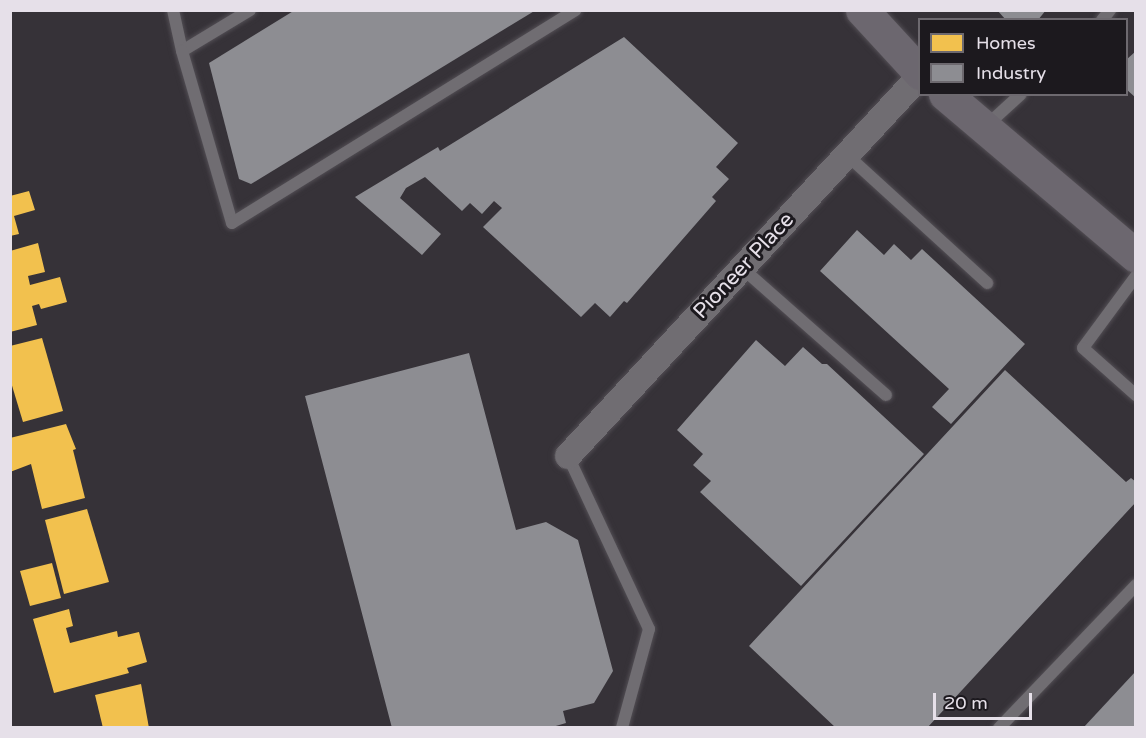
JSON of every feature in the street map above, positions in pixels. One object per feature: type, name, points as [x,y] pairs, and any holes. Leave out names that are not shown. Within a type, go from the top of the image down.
[{"type":"street","points":[[862,10],[918,73]]},
{"type":"street","name":"Pioneer Place","points":[[568,456],[918,77]]},
{"type":"street","points":[[947,96],[1136,256]]},
{"type":"lane","points":[[173,10],[182,51],[232,223],[575,10]]},
{"type":"lane","points":[[182,51],[250,10]]},
{"type":"lane","points":[[984,128],[1019,96]]},
{"type":"lane","points":[[847,155],[987,283]]},
{"type":"lane","points":[[742,268],[885,395]]},
{"type":"lane","points":[[1136,276],[1083,348],[1136,395]]},
{"type":"lane","points":[[568,456],[649,629],[622,728]]},
{"type":"lane","points":[[999,728],[1136,585]]},
{"type":"building: Homes","points":[[29,191],[35,210],[14,216],[19,234],[10,236],[10,196]]},
{"type":"building: Homes","points":[[38,243],[45,272],[28,276],[30,285],[60,277],[67,302],[41,309],[39,304],[32,306],[37,325],[10,332],[10,251]]},
{"type":"building: Homes","points":[[42,338],[63,411],[23,422],[10,379],[10,346]]},
{"type":"building: Homes","points":[[66,424],[76,449],[73,450],[85,498],[42,509],[31,464],[10,472],[10,438]]},
{"type":"building: Homes","points":[[87,509],[109,582],[64,594],[45,520]]},
{"type":"building: Homes","points":[[52,563],[61,598],[30,606],[20,571]]},
{"type":"building: Homes","points":[[69,609],[73,626],[66,628],[70,643],[117,631],[118,637],[139,632],[147,662],[127,668],[129,673],[54,693],[33,619]]},
{"type":"building: Homes","points":[[141,684],[149,728],[103,728],[95,695]]},
{"type":"building: Industry","points":[[295,10],[536,10],[251,184],[239,179],[209,63]]},
{"type":"building: Industry","points":[[997,10],[1046,10],[1040,18],[1004,18]]},
{"type":"building: Industry","points":[[624,37],[738,143],[716,167],[729,179],[712,197],[716,201],[627,303],[624,301],[610,317],[595,303],[581,317],[483,227],[502,208],[494,201],[482,214],[470,203],[462,211],[425,177],[406,188],[400,198],[441,234],[422,255],[355,197],[438,147],[440,151]]},
{"type":"building: Industry","points":[[1136,51],[1136,98],[1128,91],[1128,58]]},
{"type":"building: Industry","points":[[857,230],[884,255],[894,244],[911,260],[922,249],[1025,344],[951,424],[932,407],[949,389],[820,271]]},
{"type":"building: Industry","points":[[756,340],[785,366],[803,347],[822,364],[827,364],[924,454],[801,586],[700,492],[711,481],[693,465],[703,454],[677,430]]},
{"type":"building: Industry","points":[[469,353],[516,530],[546,522],[578,540],[613,671],[594,703],[563,711],[566,723],[549,728],[392,728],[305,396]]},
{"type":"building: Industry","points":[[1005,370],[1126,482],[1131,478],[1136,482],[1136,502],[927,728],[836,728],[749,646]]},
{"type":"building: Industry","points":[[1136,671],[1136,728],[1083,728]]}]
